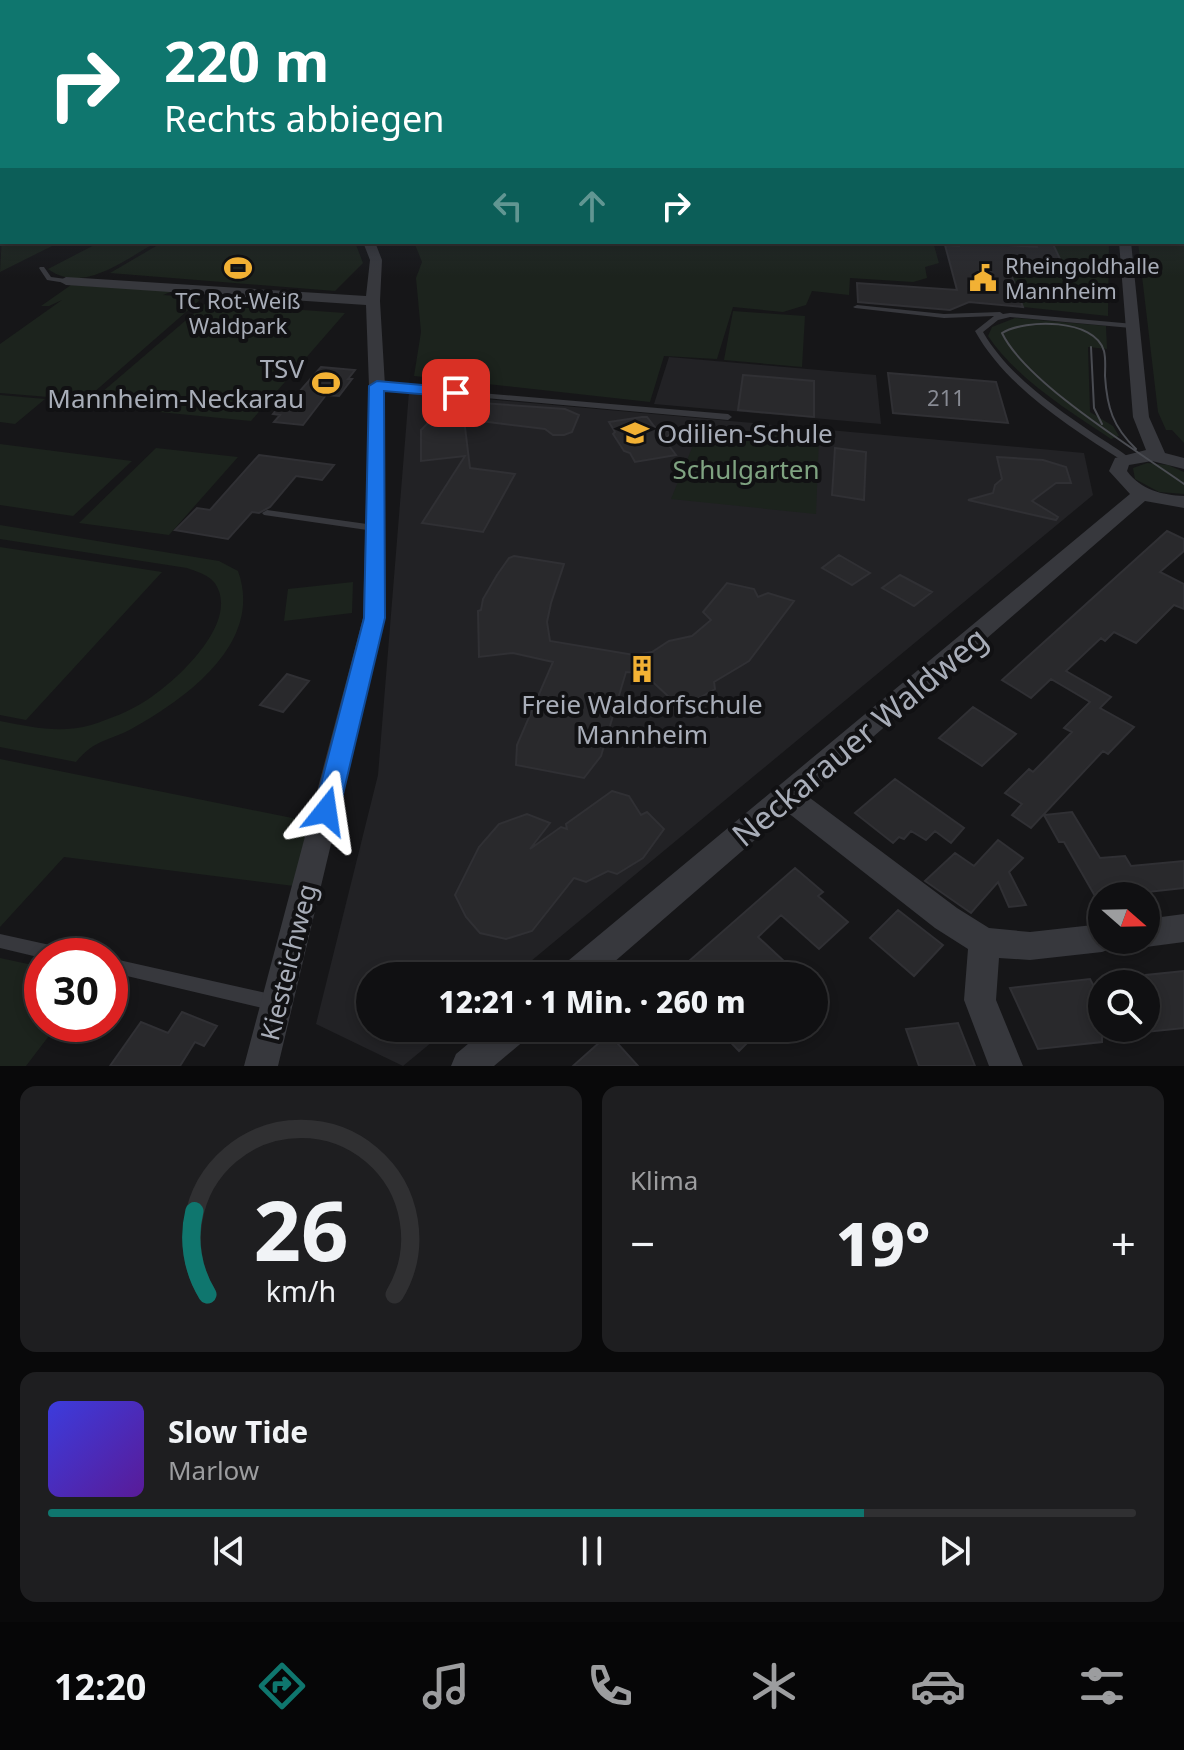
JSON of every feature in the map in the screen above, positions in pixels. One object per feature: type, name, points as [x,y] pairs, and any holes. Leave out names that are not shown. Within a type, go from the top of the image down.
[{"type":"street","name":"Kiesteichweg","points":[[261,1066],[374,618],[377,386],[373,301],[376,260],[370,244]]},
{"type":"street","points":[[1125,244],[1141,417],[1158,456]]},
{"type":"street","points":[[66,281],[373,301]]},
{"type":"street","points":[[1183,503],[1143,493],[1121,477],[1118,466],[1126,459],[1158,456],[1184,464]]},
{"type":"street","name":"Neckarauer Waldweg","points":[[591,962],[1143,493]]},
{"type":"street","points":[[788,797],[946,918],[984,942],[1030,946],[1088,940]]},
{"type":"street","points":[[1160,931],[1184,928]]},
{"type":"street","points":[[984,942],[980,1000],[1006,1066]]},
{"type":"street","points":[[468,1066],[496,1042]]},
{"type":"lane","points":[[42,268],[49,279],[66,281]]},
{"type":"lane","points":[[857,307],[944,316],[1010,315],[1131,326]]},
{"type":"lane","points":[[1010,315],[996,318],[979,331],[993,356],[1091,435],[1126,459]]},
{"type":"lane","points":[[377,386],[728,417]]},
{"type":"lane","points":[[267,513],[374,528]]},
{"type":"lane","points":[[0,941],[24,946]]},
{"type":"lane","points":[[128,969],[277,1003]]},
{"type":"shaded area","points":[[669,357],[876,375],[881,424],[654,404]]},
{"type":"shaded area","points":[[409,392],[1084,453],[1093,495],[530,962],[356,962],[356,1042],[432,1042],[403,1066],[316,1024],[378,775]]},
{"type":"green space","points":[[2,244],[56,244],[0,272]]},
{"type":"green space","points":[[96,244],[154,244],[104,272],[89,276],[61,276],[48,269]]},
{"type":"green space","name":"TC Rot-Weiß Waldpark","points":[[160,244],[356,244],[363,263],[335,291],[110,273]]},
{"type":"green space","points":[[415,244],[934,244],[939,263],[925,267],[927,278],[913,282],[850,278],[849,295],[812,291],[806,305],[783,312],[733,307],[717,359],[664,356],[650,402],[414,376],[421,332],[416,278],[422,262]]},
{"type":"green space","points":[[1053,244],[1109,244],[1108,316],[1023,307],[1010,271],[1022,272],[1021,267],[1040,267],[1056,252]]},
{"type":"green space","points":[[1138,244],[1184,244],[1184,443],[1172,430],[1166,430],[1158,412]]},
{"type":"green space","points":[[71,285],[173,291],[163,295],[202,298],[85,400],[0,393],[0,344],[62,300],[41,306]]},
{"type":"green space","points":[[206,303],[345,313],[251,421],[87,405]]},
{"type":"green space","points":[[733,311],[805,316],[802,367],[724,360]]},
{"type":"green space","points":[[1015,318],[1106,326],[1107,349],[1088,347],[1090,412],[1113,426],[1119,436],[1111,439],[1061,405],[1028,380],[1000,352],[988,336],[992,327]]},
{"type":"green space","points":[[0,395],[45,399],[15,424],[0,422]]},
{"type":"green space","name":"Schulgarten","points":[[701,426],[819,438],[816,514],[671,499]]},
{"type":"green space","points":[[0,444],[132,461],[73,516],[0,505]]},
{"type":"green space","points":[[156,448],[238,457],[169,535],[79,523]]},
{"type":"green space","points":[[1147,463],[1168,465],[1184,472],[1184,494],[1159,492],[1135,479],[1133,468]]},
{"type":"green space","points":[[0,525],[219,561],[238,571],[243,597],[240,621],[230,644],[216,665],[176,701],[133,728],[96,744],[76,762],[0,747],[0,721],[46,729],[79,728],[113,717],[147,700],[202,649],[220,614],[221,598],[214,582],[187,568],[0,539]]},
{"type":"green space","points":[[0,547],[162,572],[26,720],[0,715]]},
{"type":"green space","points":[[353,582],[352,613],[284,621],[288,589]]},
{"type":"green space","points":[[0,759],[312,822],[294,886],[64,857],[0,927]]},
{"type":"green space","points":[[0,958],[24,963],[24,1042],[44,1042],[26,1066],[0,1066]]},
{"type":"building","name":"Rheingoldhalle Mannheim","points":[[1036,244],[1053,244],[1061,261],[1024,272],[1010,271],[1023,307],[969,302],[950,310],[858,302],[857,283],[957,290],[945,245],[1037,247]]},
{"type":"building","points":[[321,367],[355,370],[339,396],[326,395],[303,425],[274,422],[280,415],[273,414],[285,399],[292,400]]},
{"type":"building","points":[[888,373],[996,382],[1008,423],[893,413]]},
{"type":"building","points":[[743,375],[814,381],[814,417],[738,410]]},
{"type":"building","points":[[438,398],[454,400],[472,417],[481,403],[565,409],[579,415],[572,432],[564,435],[553,435],[545,429],[464,419],[470,468],[515,474],[483,532],[422,523],[465,456],[421,461],[421,430],[438,413],[431,407]]},
{"type":"building","name":"Odilien-Schule","points":[[647,417],[657,430],[673,432],[664,439],[676,455],[635,462],[630,453],[624,451],[609,422]]},
{"type":"building","points":[[835,448],[866,452],[864,500],[832,495]]},
{"type":"building","points":[[259,455],[334,465],[322,480],[296,476],[270,507],[259,513],[252,512],[228,539],[175,530],[197,508],[210,510]]},
{"type":"building","points":[[997,457],[1043,460],[1066,467],[1071,483],[1056,483],[1032,501],[1058,517],[1056,520],[968,500],[993,493],[995,485],[1002,479]]},
{"type":"building","points":[[1167,531],[1184,539],[1184,551],[1160,572],[1184,584],[1184,609],[1174,605],[1136,643],[1114,632],[1105,641],[1101,638],[1066,671],[1111,697],[1100,708],[1134,727],[1108,754],[1103,751],[1031,828],[1012,815],[1022,804],[1005,793],[1029,769],[1033,772],[1072,732],[1064,728],[1090,702],[1051,679],[1031,698],[1002,680]]},
{"type":"building","points":[[839,555],[870,573],[852,585],[822,568]]},
{"type":"building","name":"Freie Waldorfschule Mannheim","points":[[514,556],[564,564],[547,622],[550,641],[634,655],[652,652],[669,641],[692,636],[711,620],[703,612],[727,583],[754,589],[758,597],[768,593],[794,601],[749,661],[714,682],[715,689],[681,708],[643,673],[626,672],[601,756],[584,778],[516,765],[517,745],[553,662],[513,653],[479,657],[478,611],[497,575]]},
{"type":"building","points":[[900,575],[932,592],[914,606],[882,588]]},
{"type":"building","points":[[287,674],[309,681],[283,712],[260,705]]},
{"type":"building","points":[[973,707],[1016,734],[982,766],[939,738]]},
{"type":"building","points":[[895,779],[964,828],[951,843],[935,831],[926,840],[911,831],[904,839],[899,837],[893,843],[855,813]]},
{"type":"building","points":[[612,791],[629,796],[641,815],[647,812],[664,829],[643,858],[617,874],[608,871],[586,882],[574,878],[532,931],[506,939],[480,933],[466,917],[455,895],[479,847],[499,824],[527,814],[550,823],[530,849],[561,827],[567,829],[566,824]]},
{"type":"building","points":[[1072,812],[1100,858],[1125,856],[1131,866],[1184,861],[1184,888],[1160,891],[1160,882],[1088,884],[1044,815]]},
{"type":"building","points":[[998,840],[1023,858],[1009,872],[1026,905],[1009,907],[998,882],[971,913],[925,881],[955,853],[974,866]]},
{"type":"building","points":[[795,868],[823,892],[818,896],[848,922],[819,949],[781,915],[758,937],[785,962],[688,962]]},
{"type":"building","points":[[898,910],[943,945],[914,976],[870,938]]},
{"type":"building","points":[[1184,971],[1184,1028],[1160,1031],[1160,974]]},
{"type":"building","points":[[1088,979],[1088,1042],[1102,1042],[1038,1049],[1010,988]]},
{"type":"building","points":[[182,1012],[217,1026],[204,1046],[195,1042],[180,1066],[110,1066],[141,1022],[168,1033]]},
{"type":"building","points":[[958,1023],[975,1066],[919,1066],[906,1029]]},
{"type":"building","points":[[600,1042],[616,1042],[638,1066],[573,1066]]},
{"type":"building","points":[[730,1042],[748,1042],[739,1051]]},
{"type":"tram line","points":[[1136,449],[1113,416],[1106,387],[1105,354],[1098,340],[1088,332],[1058,324],[1026,325],[1002,333],[1015,352],[1057,394],[1184,484]]},
{"type":"tram line","points":[[1091,347],[1094,408],[1102,424]]},
{"type":"place","name":"TC Rot-Weiß Waldpark","points":[[238,268]]},
{"type":"place","name":"Rheingoldhalle Mannheim","points":[[983,278]]},
{"type":"place","name":"TSV Mannheim-Neckarau","points":[[326,383]]},
{"type":"place","name":"Odilien-Schule","points":[[635,433]]},
{"type":"place","name":"Freie Waldorfschule Mannheim","points":[[642,669]]},
{"type":"route","points":[[326,811],[374,618],[377,386],[456,393]]}]
